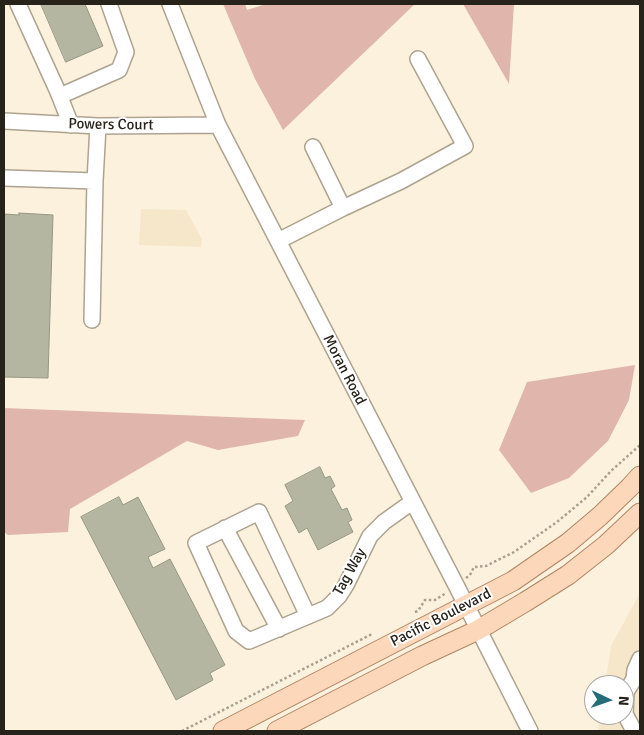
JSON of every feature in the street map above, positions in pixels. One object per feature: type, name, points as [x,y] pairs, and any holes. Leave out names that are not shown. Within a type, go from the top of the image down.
[{"type":"main road","name":"Pacific Boulevard","points":[[223,731],[513,580],[568,543],[600,516],[640,476]]},
{"type":"main road","name":"Pacific Boulevard","points":[[277,731],[422,656],[478,630],[568,576],[606,545],[640,513]]},
{"type":"street","points":[[18,4],[60,96],[71,125]]},
{"type":"street","points":[[60,96],[119,70],[126,52],[109,4]]},
{"type":"street","name":"Moran Road","points":[[170,4],[218,125],[530,731]]},
{"type":"street","points":[[278,241],[401,181],[465,146],[418,59]]},
{"type":"street","name":"Powers Court","points":[[4,121],[98,126],[218,125]]},
{"type":"street","points":[[92,320],[98,126]]},
{"type":"street","points":[[313,146],[343,208]]},
{"type":"street","points":[[4,178],[95,181]]},
{"type":"street","name":"Tag Way","points":[[225,528],[196,543],[236,631],[249,642],[327,608],[339,596],[370,536],[384,522],[412,502]]},
{"type":"street","points":[[279,629],[225,528],[260,512],[308,616]]},
{"type":"street","points":[[634,731],[625,714],[625,701],[626,692],[637,684],[635,670],[640,659]]},
{"type":"street","points":[[634,731],[640,714]]},
{"type":"path","points":[[412,614],[418,611],[425,600],[435,600],[456,586],[470,575],[474,567],[486,566],[514,552],[557,522],[587,497],[611,471],[640,445]]},
{"type":"path","points":[[182,731],[379,631]]},
{"type":"shaded area","points":[[223,4],[245,4],[247,10],[266,4],[415,4],[283,130],[255,79]]},
{"type":"shaded area","points":[[463,4],[514,4],[509,84]]},
{"type":"shaded area","points":[[141,209],[186,210],[202,239],[201,247],[139,245]]},
{"type":"shaded area","points":[[635,365],[629,400],[608,441],[569,478],[531,493],[499,450],[527,382]]},
{"type":"shaded area","points":[[4,408],[305,420],[298,436],[218,450],[187,441],[70,509],[68,532],[8,535],[4,532]]},
{"type":"shaded area","points":[[640,593],[640,731],[598,731],[599,725],[634,725],[634,675],[607,675],[611,646]]},
{"type":"building","points":[[41,4],[85,4],[103,46],[66,62]]},
{"type":"building","points":[[19,213],[53,215],[48,378],[4,377],[4,214],[19,215]]},
{"type":"building","points":[[320,467],[325,478],[330,476],[335,486],[331,489],[342,510],[347,508],[352,520],[348,522],[353,532],[318,550],[307,528],[299,533],[285,506],[293,501],[285,485]]},
{"type":"building","points":[[119,497],[123,505],[138,497],[165,549],[148,557],[153,568],[170,559],[225,665],[210,673],[213,680],[176,700],[81,517]]}]
